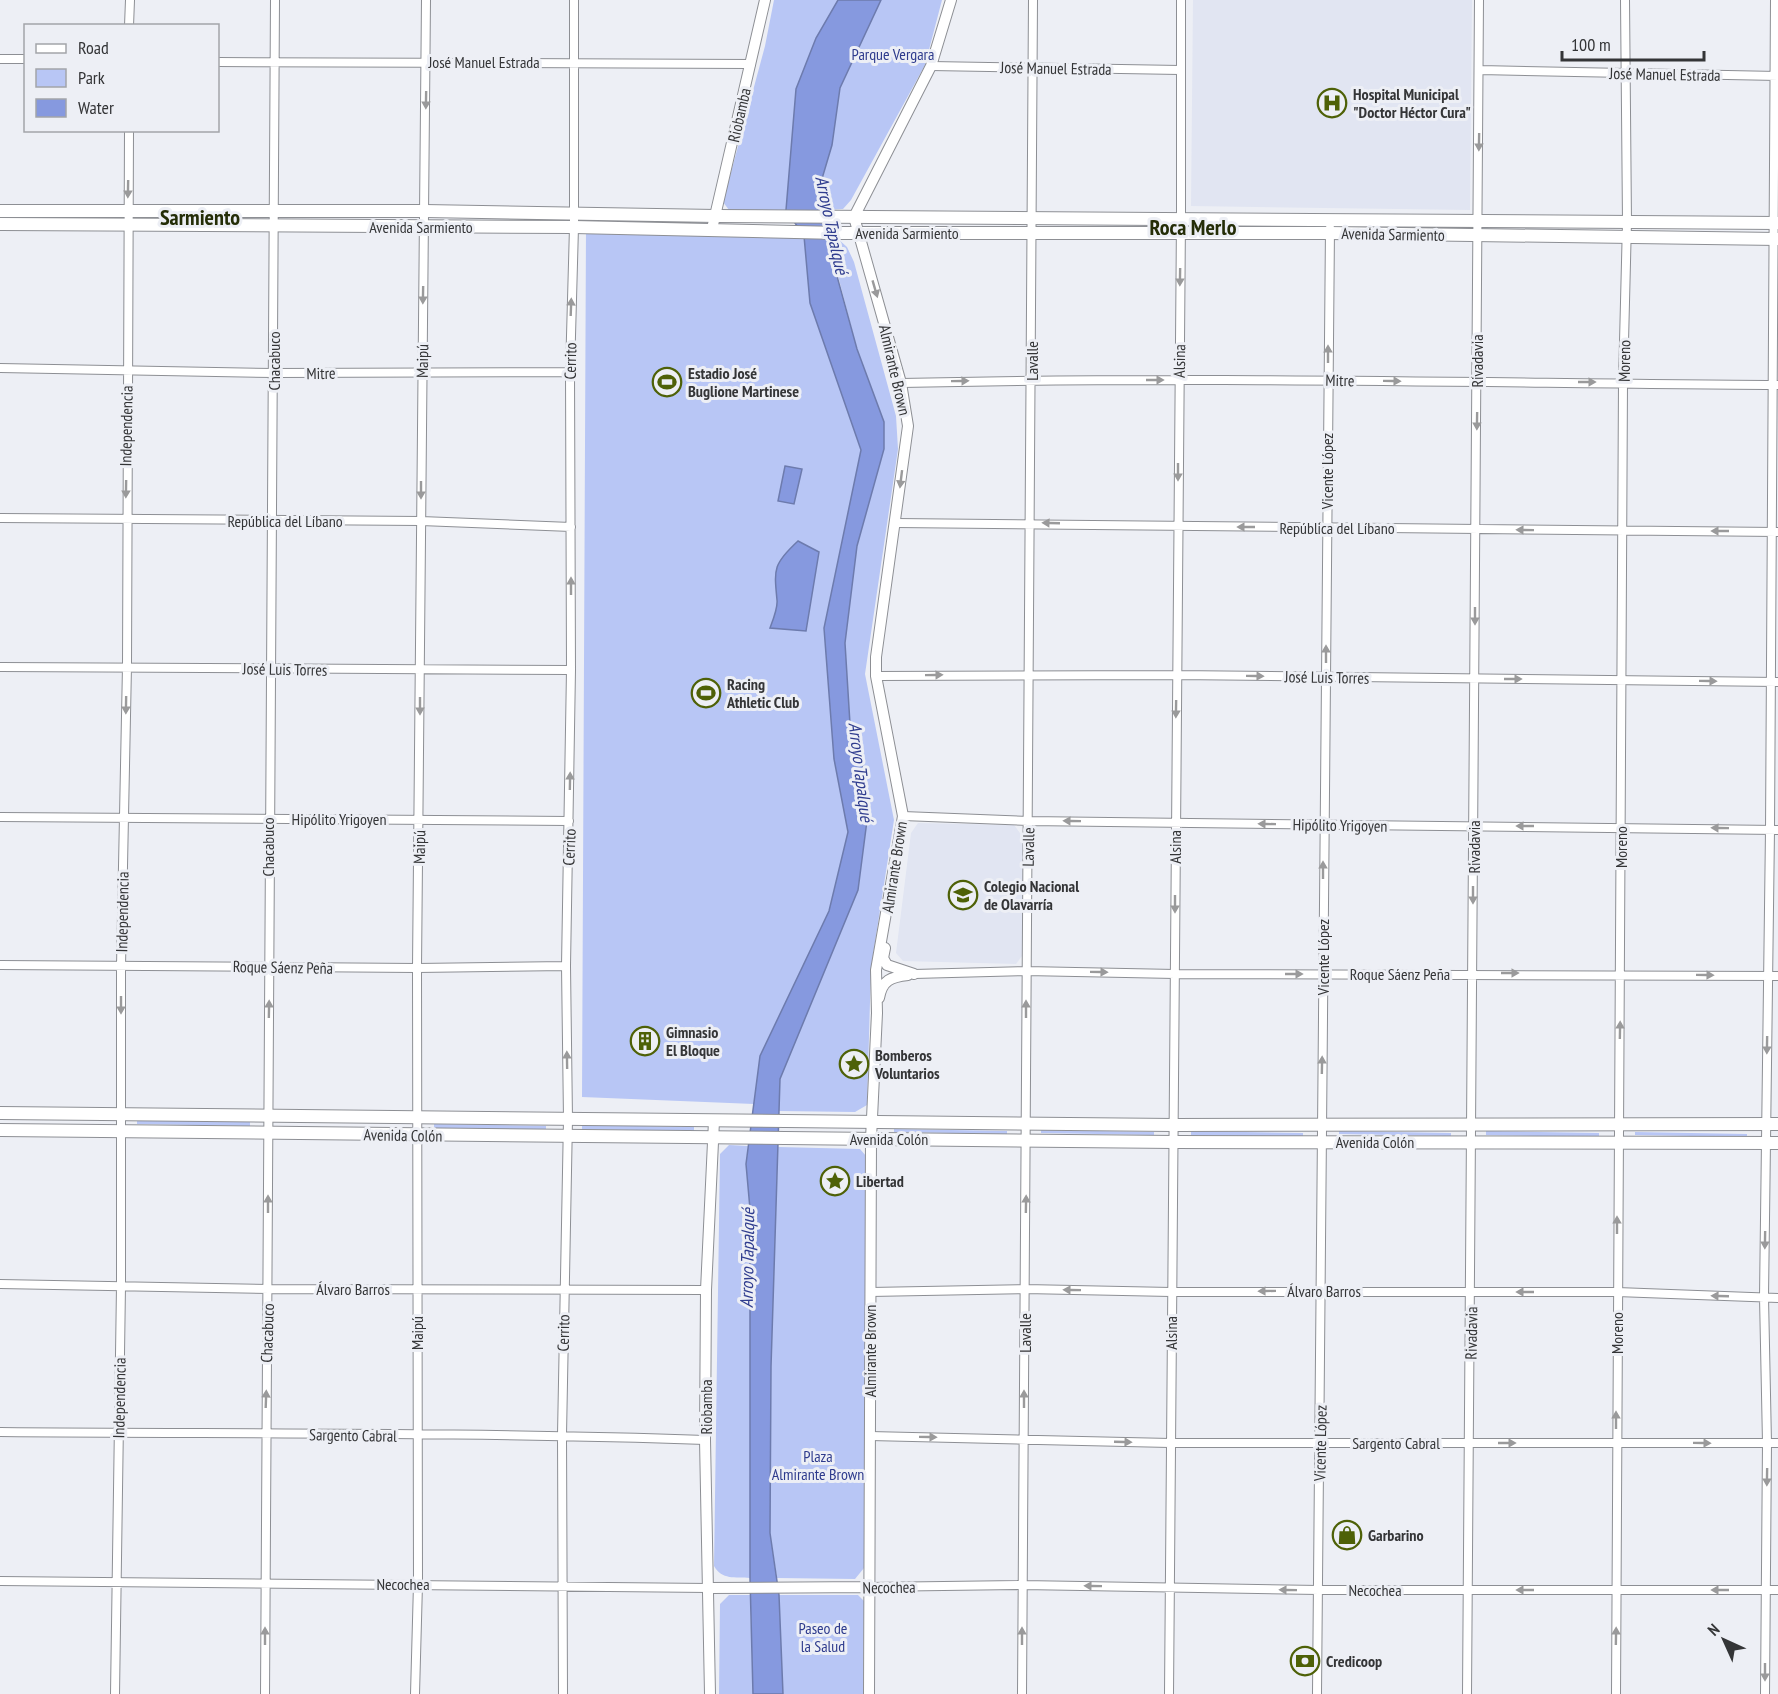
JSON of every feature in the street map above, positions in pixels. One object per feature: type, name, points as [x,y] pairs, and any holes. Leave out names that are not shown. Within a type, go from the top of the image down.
[{"type":"main road","name":"Avenida Sarmiento","points":[[0,211],[274,213],[425,211],[712,230],[839,233],[1181,232],[1478,221],[1776,223]]},
{"type":"main road","name":"Avenida Sarmiento","points":[[0,224],[424,228],[736,215],[1181,219],[1478,236],[1776,239]]},
{"type":"main road","name":"Avenida Colón","points":[[0,1113],[1174,1125],[1772,1124]]},
{"type":"main road","name":"Avenida Colón","points":[[0,1130],[417,1136],[1026,1139],[1174,1143],[1772,1143]]},
{"type":"street","points":[[129,0],[129,24]]},
{"type":"street","name":"Chacabuco","points":[[265,1694],[268,818],[274,373],[275,0]]},
{"type":"street","name":"Maipú","points":[[415,1694],[418,1584],[417,968],[426,0]]},
{"type":"street","name":"Cerrito","points":[[563,1694],[562,1435],[568,1119],[566,966],[571,670],[570,372],[574,221],[574,0]]},
{"type":"street","name":"Riobamba","points":[[712,230],[765,0]]},
{"type":"street","points":[[854,217],[931,66],[951,0]]},
{"type":"street","name":"Lavalle","points":[[1022,1694],[1033,0]]},
{"type":"street","name":"Alsina","points":[[1169,1694],[1181,0]]},
{"type":"street","name":"Rivadavia","points":[[1467,1694],[1479,0]]},
{"type":"street","name":"Moreno","points":[[1616,1694],[1623,382],[1627,237],[1625,0]]},
{"type":"street","points":[[1765,1694],[1767,1443],[1764,1298],[1772,1143],[1774,830],[1775,0]]},
{"type":"street","points":[[0,59],[24,60]]},
{"type":"street","name":"José Manuel Estrada","points":[[219,62],[751,64]]},
{"type":"street","name":"José Manuel Estrada","points":[[931,66],[1180,70]]},
{"type":"street","name":"José Manuel Estrada","points":[[1480,70],[1776,76]]},
{"type":"street","name":"Independencia","points":[[116,1694],[121,1286],[121,966],[127,666],[129,132]]},
{"type":"street","name":"Almirante Brown","points":[[854,217],[901,383],[908,426],[876,657],[876,676],[903,816],[876,970],[877,1013],[871,1121],[869,1694]]},
{"type":"street","name":"Vicente López","points":[[1317,1694],[1322,1291],[1320,1142],[1330,226]]},
{"type":"street","name":"Mitre","points":[[0,368],[274,373],[570,372]]},
{"type":"street","name":"Mitre","points":[[901,383],[1032,380],[1328,380],[1775,385]]},
{"type":"street","name":"República del Líbano","points":[[0,518],[272,522],[421,521],[571,527]]},
{"type":"street","name":"República del Líbano","points":[[896,523],[1031,522],[1178,527],[1775,532]]},
{"type":"street","name":"José Luis Torres","points":[[0,667],[571,670]]},
{"type":"street","name":"José Luis Torres","points":[[876,676],[1027,674],[1774,682]]},
{"type":"street","name":"Hipólito Yrigoyen","points":[[903,816],[1028,821],[1621,826],[1774,830]]},
{"type":"street","name":"Hipólito Yrigoyen","points":[[0,817],[569,821]]},
{"type":"street","points":[[884,924],[886,965],[915,974]]},
{"type":"street","name":"Roque Sáenz Peña","points":[[0,965],[417,968],[566,966]]},
{"type":"street","name":"Roque Sáenz Peña","points":[[915,974],[1026,971],[1175,974],[1473,973],[1773,976]]},
{"type":"street","points":[[877,1013],[881,987],[886,981],[892,977],[915,974]]},
{"type":"street","name":"Riobamba","points":[[710,1694],[705,1440],[706,1290],[714,1121]]},
{"type":"street","name":"Álvaro Barros","points":[[0,1284],[268,1289],[706,1290]]},
{"type":"street","name":"Álvaro Barros","points":[[870,1292],[1025,1289],[1171,1292],[1617,1292],[1778,1298]]},
{"type":"street","name":"Sargento Cabral","points":[[0,1432],[562,1435],[705,1440]]},
{"type":"street","name":"Sargento Cabral","points":[[870,1436],[1170,1443],[1778,1443]]},
{"type":"street","name":"Necochea","points":[[0,1581],[117,1584],[418,1584],[709,1588],[1023,1585],[1319,1590],[1778,1590]]},
{"type":"shaded area","name":"Hospital Municipal \"Doctor Héctor Cura\"","points":[[1193,0],[1472,0],[1470,210],[1191,206]]},
{"type":"shaded area","name":"Colegio Nacional de Olavarría","points":[[918,823],[1014,825],[1023,837],[1022,956],[1016,964],[903,961],[896,953],[911,833]]},
{"type":"green space","name":"Parque Vergara","points":[[774,0],[838,0],[792,164],[786,210],[729,210],[723,202],[765,46]]},
{"type":"green space","name":"Parque Vergara","points":[[881,0],[942,0],[925,65],[851,200],[843,209],[821,210],[821,182],[832,145],[840,88]]},
{"type":"green space","name":"Racing Athletic Club","points":[[586,228],[804,236],[810,303],[861,450],[824,628],[834,759],[848,832],[829,911],[760,1056],[754,1104],[582,1097]]},
{"type":"green space","points":[[828,237],[837,238],[847,247],[854,262],[896,416],[898,449],[865,674],[894,820],[871,968],[867,1105],[855,1112],[779,1111],[780,1079],[858,890],[869,805],[864,769],[851,740],[845,643],[857,546],[884,449],[884,422],[857,349]]},
{"type":"green space","points":[[137,1120],[250,1122],[250,1126],[137,1124]]},
{"type":"green space","points":[[434,1124],[546,1126],[546,1130],[434,1128]]},
{"type":"green space","points":[[582,1125],[694,1127],[694,1131],[582,1129]]},
{"type":"green space","points":[[894,1129],[1007,1131],[1007,1134],[894,1132]]},
{"type":"green space","points":[[1041,1130],[1154,1132],[1154,1135],[1041,1133]]},
{"type":"green space","points":[[1191,1131],[1303,1133],[1303,1137],[1191,1135]]},
{"type":"green space","points":[[1339,1131],[1451,1133],[1451,1136],[1339,1134]]},
{"type":"green space","points":[[1486,1131],[1599,1133],[1599,1137],[1486,1135]]},
{"type":"green space","points":[[1635,1132],[1747,1134],[1747,1137],[1635,1135]]},
{"type":"green space","name":"Plaza Almirante Brown","points":[[729,1145],[748,1146],[746,1164],[750,1209],[750,1578],[725,1576],[714,1566],[720,1154]]},
{"type":"green space","name":"Plaza Almirante Brown","points":[[778,1147],[860,1149],[866,1156],[864,1568],[855,1579],[777,1578],[770,1533],[771,1367]]},
{"type":"green space","points":[[729,1595],[750,1595],[753,1694],[719,1694],[720,1604]]},
{"type":"green space","name":"Paseo de la Salud","points":[[779,1595],[858,1595],[864,1601],[863,1694],[783,1694]]},
{"type":"water","name":"Arroyo Tapalqué","points":[[838,0],[881,0],[840,88],[832,145],[821,182],[821,210],[829,247],[857,349],[884,422],[884,449],[857,546],[845,643],[851,740],[864,769],[869,805],[858,890],[780,1079],[771,1367],[770,1533],[779,1595],[783,1694],[753,1694],[750,1578],[750,1209],[746,1164],[760,1056],[829,911],[848,832],[834,759],[824,628],[861,450],[810,303],[804,236],[786,210],[796,89],[816,38]]},
{"type":"water","points":[[785,466],[802,469],[794,504],[778,501]]},
{"type":"water","points":[[798,541],[819,552],[806,631],[770,628],[777,607],[777,568],[784,556]]},
{"type":"place","name":"Hospital Municipal \"Doctor Héctor Cura\"","points":[[1332,103]]},
{"type":"place","name":"Estadio José Buglione Martinese","points":[[667,382]]},
{"type":"place","name":"Racing Athletic Club","points":[[706,693]]},
{"type":"place","name":"Colegio Nacional de Olavarría","points":[[963,895]]},
{"type":"place","name":"Gimnasio El Bloque","points":[[645,1041]]},
{"type":"place","name":"Bomberos Voluntarios","points":[[854,1064]]},
{"type":"place","name":"Libertad","points":[[835,1181]]},
{"type":"place","name":"Garbarino","points":[[1347,1535]]},
{"type":"place","name":"Credicoop","points":[[1305,1661]]},
{"type":"district","name":"Sarmiento","points":[[200,217]]},
{"type":"district","name":"Roca Merlo","points":[[1193,227]]}]
